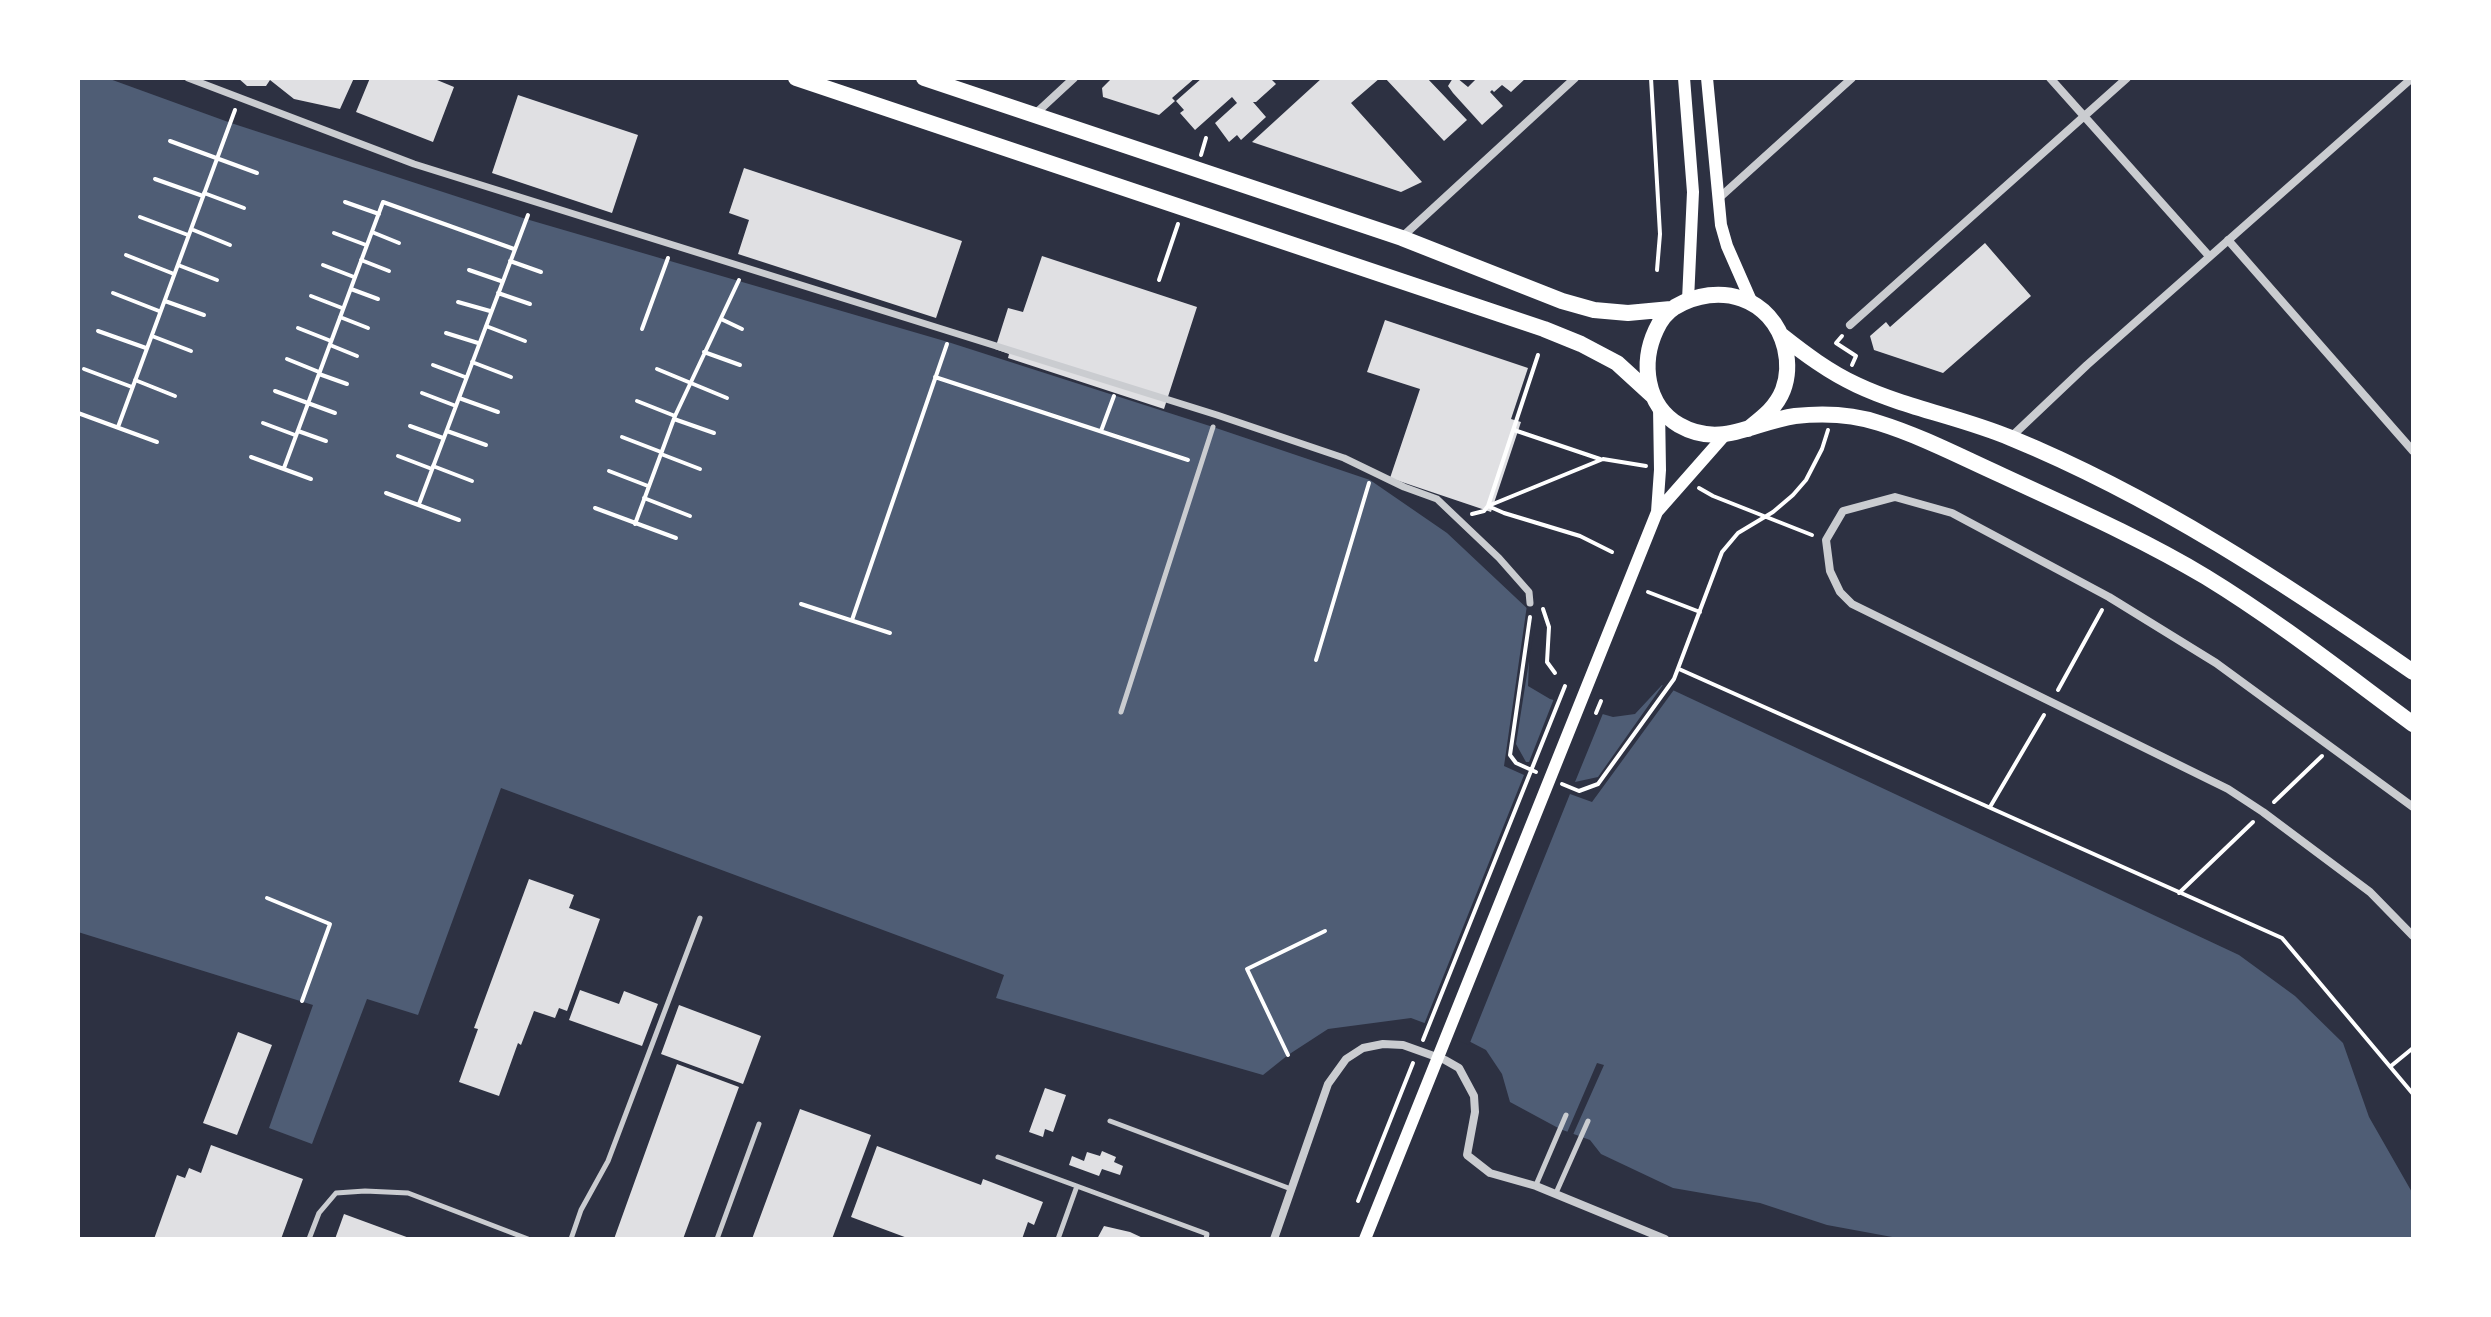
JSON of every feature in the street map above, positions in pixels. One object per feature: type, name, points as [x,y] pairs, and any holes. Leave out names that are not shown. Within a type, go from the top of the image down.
[{"type":"highway","points":[[796,78],[1544,329],[1617,363],[1677,424],[1699,434],[1724,436],[1793,416],[1836,414],[1877,422],[1914,436],[2053,499],[2203,576],[2247,604],[2413,724]]},
{"type":"highway","points":[[924,78],[1402,238],[1562,301],[1594,310],[1628,313],[1671,309],[1709,294],[1731,295],[1752,303],[1769,316],[1781,335],[1788,361],[1784,389],[1770,413],[1748,429]]},
{"type":"highway","points":[[1656,402],[1646,372],[1648,347],[1671,309]]},
{"type":"highway","points":[[1781,335],[1819,365],[1858,385],[1905,404],[2010,437],[2173,517],[2301,594],[2413,672]]},
{"type":"main road","points":[[1684,78],[1692,166],[1688,300]]},
{"type":"main road","points":[[1707,78],[1718,199],[1727,246],[1752,303]]},
{"type":"main road","points":[[1365,1239],[1657,512],[1660,470],[1656,402]]},
{"type":"main road","points":[[1657,512],[1724,436]]},
{"type":"street","points":[[188,78],[414,164],[1217,415],[1344,458],[1437,499],[1499,558],[1529,592],[1530,603]]},
{"type":"street","points":[[1034,115],[1074,78]]},
{"type":"street","points":[[1718,199],[1852,78]]},
{"type":"street","points":[[2050,78],[2209,256]]},
{"type":"street","points":[[1850,325],[2127,78]]},
{"type":"street","points":[[2010,437],[2209,256],[2412,78]]},
{"type":"street","points":[[1402,238],[1571,79]]},
{"type":"street","points":[[2228,240],[2413,451]]},
{"type":"street","points":[[2413,807],[2203,655],[2109,597],[1952,513],[1895,497],[1843,511],[1826,540],[1830,571],[1840,592],[1852,604],[2228,789],[2370,892],[2413,936]]},
{"type":"street","points":[[1274,1239],[1328,1084],[1346,1059],[1363,1048],[1383,1044],[1403,1045],[1459,1068],[1474,1096],[1475,1112],[1467,1155],[1490,1173],[1536,1186],[1665,1239]]},
{"type":"lane","points":[[1121,712],[1213,427]]},
{"type":"lane","points":[[571,1239],[581,1210],[608,1161],[700,918]]},
{"type":"lane","points":[[1536,1186],[1566,1115]]},
{"type":"lane","points":[[1110,1121],[1291,1189]]},
{"type":"lane","points":[[1555,1194],[1588,1121]]},
{"type":"lane","points":[[717,1239],[759,1124]]},
{"type":"lane","points":[[998,1157],[1207,1234],[1206,1239]]},
{"type":"lane","points":[[1058,1239],[1077,1186]]},
{"type":"lane","points":[[309,1239],[319,1213],[336,1193],[365,1191],[408,1193],[528,1239]]},
{"type":"path","points":[[1651,78],[1660,234],[1657,270]]},
{"type":"path","points":[[118,427],[231,123]]},
{"type":"path","points":[[170,141],[257,173]]},
{"type":"path","points":[[155,179],[244,208]]},
{"type":"path","points":[[345,202],[379,214]]},
{"type":"path","points":[[284,468],[383,202],[514,249]]},
{"type":"path","points":[[140,217],[188,235]]},
{"type":"path","points":[[419,504],[526,219]]},
{"type":"path","points":[[191,229],[230,245]]},
{"type":"path","points":[[372,232],[399,243]]},
{"type":"path","points":[[334,233],[367,245]]},
{"type":"path","points":[[1159,280],[1174,236]]},
{"type":"path","points":[[642,329],[673,245]]},
{"type":"path","points":[[126,255],[174,274]]},
{"type":"path","points":[[361,260],[389,271]]},
{"type":"path","points":[[510,261],[541,272]]},
{"type":"path","points":[[177,265],[217,280]]},
{"type":"path","points":[[323,265],[355,277]]},
{"type":"path","points":[[469,270],[502,281]]},
{"type":"path","points":[[635,524],[675,417],[738,283]]},
{"type":"path","points":[[351,289],[378,299]]},
{"type":"path","points":[[113,293],[160,311]]},
{"type":"path","points":[[498,293],[530,304]]},
{"type":"path","points":[[311,296],[343,308]]},
{"type":"path","points":[[164,300],[204,315]]},
{"type":"path","points":[[458,302],[491,312]]},
{"type":"path","points":[[340,317],[368,328]]},
{"type":"path","points":[[721,319],[742,329]]},
{"type":"path","points":[[485,326],[525,341]]},
{"type":"path","points":[[298,328],[357,356]]},
{"type":"path","points":[[98,331],[146,348]]},
{"type":"path","points":[[446,333],[479,344]]},
{"type":"path","points":[[151,336],[191,351]]},
{"type":"path","points":[[852,620],[948,342]]},
{"type":"path","points":[[1836,343],[1856,356]]},
{"type":"path","points":[[704,352],[740,365]]},
{"type":"path","points":[[1488,506],[1538,355]]},
{"type":"path","points":[[287,359],[347,384]]},
{"type":"path","points":[[472,362],[511,377]]},
{"type":"path","points":[[433,365],[466,377]]},
{"type":"path","points":[[84,369],[132,387]]},
{"type":"path","points":[[657,369],[727,398]]},
{"type":"path","points":[[935,377],[1202,464]]},
{"type":"path","points":[[135,380],[175,396]]},
{"type":"path","points":[[275,391],[335,413]]},
{"type":"path","points":[[422,393],[456,406]]},
{"type":"path","points":[[1101,432],[1114,396]]},
{"type":"path","points":[[458,397],[498,412]]},
{"type":"path","points":[[637,401],[714,433]]},
{"type":"path","points":[[78,413],[157,442]]},
{"type":"path","points":[[263,423],[326,441]]},
{"type":"path","points":[[410,426],[443,438]]},
{"type":"path","points":[[446,430],[486,445]]},
{"type":"path","points":[[1514,430],[1603,459],[1643,464]]},
{"type":"path","points":[[622,437],[700,469]]},
{"type":"path","points":[[1674,679],[1722,552],[1738,533],[1787,501],[1806,480],[1825,440]]},
{"type":"path","points":[[398,456],[472,481]]},
{"type":"path","points":[[251,457],[311,479]]},
{"type":"path","points":[[1488,506],[1603,459]]},
{"type":"path","points":[[609,471],[648,486]]},
{"type":"path","points":[[1316,660],[1370,480]]},
{"type":"path","points":[[1708,492],[1826,540]]},
{"type":"path","points":[[386,493],[459,520]]},
{"type":"path","points":[[644,498],[690,516]]},
{"type":"path","points":[[1488,506],[1580,536],[1612,552]]},
{"type":"path","points":[[595,508],[676,538]]},
{"type":"path","points":[[1529,592],[1542,605],[1549,627],[1547,662],[1555,673]]},
{"type":"path","points":[[1648,592],[1700,612]]},
{"type":"path","points":[[801,604],[890,633]]},
{"type":"path","points":[[1679,669],[2282,938],[2413,1094]]},
{"type":"path","points":[[1423,1039],[1565,686]]},
{"type":"path","points":[[267,898],[330,924],[302,1001]]},
{"type":"path","points":[[1288,1055],[1247,969],[1325,931]]},
{"type":"path","points":[[2391,1066],[2413,1048]]},
{"type":"path","points":[[1358,1201],[1417,1054]]},
{"type":"water","points":[[78,78],[107,78],[231,123],[526,219],[948,342],[1370,480],[1447,533],[1531,612],[1528,686],[1550,699],[1613,717],[1635,714],[1662,685],[2239,955],[2295,996],[2343,1043],[2369,1117],[2413,1194],[2413,1239],[1903,1239],[1827,1225],[1760,1203],[1673,1188],[1601,1154],[1590,1140],[1560,1129],[1510,1102],[1502,1074],[1486,1050],[1411,1018],[1328,1029],[1263,1075],[996,998],[1004,975],[501,788],[418,1015],[367,999],[312,1144],[269,1128],[313,1005],[78,932]]},
{"type":"pier","points":[[1527,605],[1535,611],[1535,623],[1516,744],[1526,762],[1529,762],[1555,696],[1604,711],[1575,782],[1598,777],[1665,682],[1676,687],[1592,802],[1570,794],[1469,1045],[1423,1027],[1524,775],[1504,766]]},
{"type":"pier","points":[[1597,1063],[1604,1065],[1572,1137],[1566,1135]]},
{"type":"building","points":[[238,78],[354,78],[340,109],[294,99],[270,80],[266,86],[247,86]]},
{"type":"building","points":[[370,78],[438,78],[454,87],[433,142],[356,112]]},
{"type":"building","points":[[1112,78],[1195,78],[1172,98],[1175,101],[1159,115],[1103,97],[1102,88]]},
{"type":"building","points":[[1202,78],[1275,78],[1272,80],[1276,84],[1253,102],[1266,117],[1241,140],[1237,135],[1229,142],[1215,123],[1237,103],[1232,97],[1195,130],[1180,113],[1184,110],[1176,101]]},
{"type":"building","points":[[1322,78],[1380,78],[1351,103],[1422,182],[1401,192],[1252,142]]},
{"type":"building","points":[[1385,78],[1427,78],[1467,120],[1444,141]]},
{"type":"building","points":[[1453,78],[1468,87],[1477,78],[1526,78],[1511,92],[1502,85],[1490,92],[1503,106],[1482,125],[1448,86]]},
{"type":"building","points":[[518,95],[638,135],[612,213],[492,173]]},
{"type":"building","points":[[744,168],[962,241],[936,318],[738,254],[749,220],[729,213]]},
{"type":"building","points":[[1985,243],[2031,296],[1943,373],[1874,350],[1870,336],[1886,322],[1890,327]]},
{"type":"building","points":[[1042,256],[1197,307],[1164,409],[1008,358],[1009,354],[995,349],[1008,308],[1023,312]]},
{"type":"building","points":[[1385,320],[1528,368],[1511,419],[1521,422],[1491,512],[1390,478],[1420,389],[1367,372]]},
{"type":"building","points":[[529,879],[574,895],[569,908],[600,919],[567,1011],[559,1008],[555,1018],[534,1011],[521,1045],[518,1043],[499,1096],[459,1082],[478,1029],[474,1028]]},
{"type":"building","points":[[580,990],[619,1004],[624,991],[658,1004],[642,1046],[569,1020]]},
{"type":"building","points":[[679,1005],[761,1036],[743,1084],[661,1054]]},
{"type":"building","points":[[238,1032],[272,1045],[237,1135],[203,1123]]},
{"type":"building","points":[[677,1064],[739,1087],[683,1239],[614,1239]]},
{"type":"building","points":[[1045,1088],[1066,1095],[1053,1132],[1045,1129],[1043,1137],[1029,1132]]},
{"type":"building","points":[[800,1109],[871,1135],[832,1239],[752,1239]]},
{"type":"building","points":[[211,1145],[303,1179],[281,1239],[154,1239],[177,1175],[185,1178],[189,1168],[201,1173]]},
{"type":"building","points":[[877,1146],[981,1185],[983,1179],[1043,1202],[1034,1225],[1028,1222],[1022,1239],[910,1239],[851,1217]]},
{"type":"building","points":[[1102,1151],[1116,1157],[1114,1162],[1123,1166],[1120,1175],[1102,1169],[1099,1176],[1069,1165],[1072,1156],[1084,1161],[1087,1152],[1100,1156]]},
{"type":"building","points":[[344,1214],[412,1239],[335,1239]]},
{"type":"building","points":[[1104,1226],[1130,1232],[1145,1239],[1097,1239]]}]
